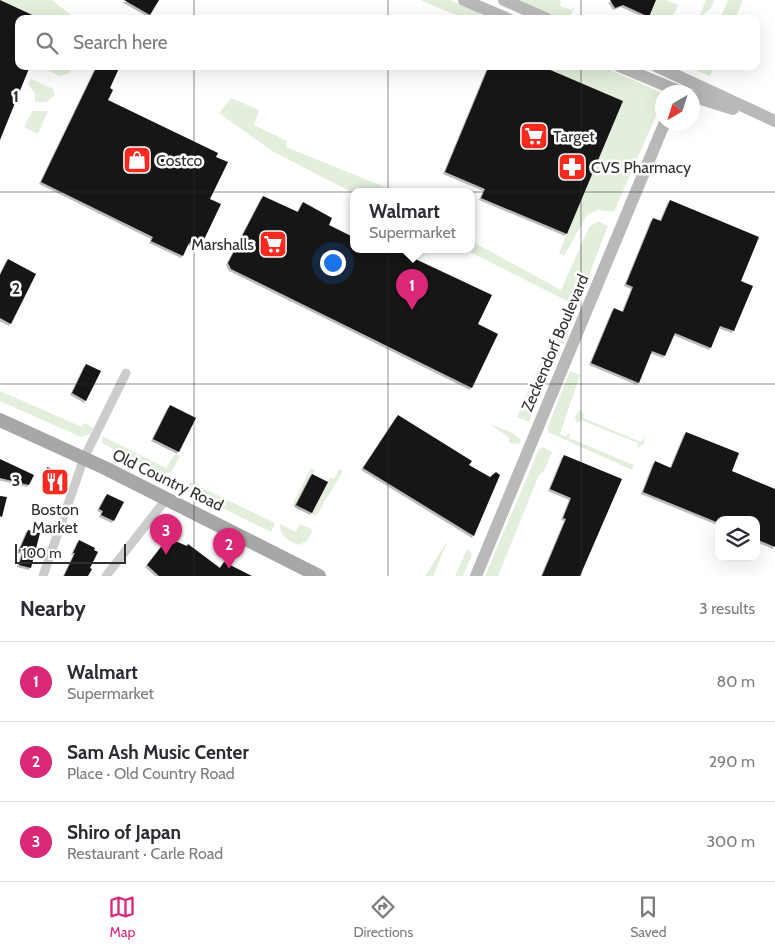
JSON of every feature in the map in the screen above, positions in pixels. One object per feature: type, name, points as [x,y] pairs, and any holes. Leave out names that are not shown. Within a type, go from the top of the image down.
[{"type":"main road","name":"Old Country Road","points":[[0,420],[167,498],[319,576]]},
{"type":"street","points":[[464,0],[499,15]]},
{"type":"street","points":[[504,0],[538,15]]},
{"type":"street","points":[[628,70],[663,85]]},
{"type":"street","points":[[665,70],[775,121]]},
{"type":"street","points":[[681,85],[683,78]]},
{"type":"street","points":[[700,98],[775,121]]},
{"type":"street","name":"Zeckendorf Boulevard","points":[[476,576],[662,130]]},
{"type":"street","points":[[42,576],[84,458],[126,373]]},
{"type":"street","points":[[106,576],[167,498]]},
{"type":"green space","points":[[1,0],[52,0],[71,15],[32,15]]},
{"type":"green space","points":[[420,0],[450,0],[480,12],[479,15],[456,15]]},
{"type":"green space","points":[[517,0],[558,0],[561,1],[560,6],[571,10],[575,6],[570,15],[553,15]]},
{"type":"green space","points":[[656,0],[666,0],[678,5],[674,15],[650,15]]},
{"type":"green space","points":[[706,0],[714,0],[711,8],[700,15]]},
{"type":"green space","points":[[728,0],[743,0],[737,15],[722,15]]},
{"type":"green space","points":[[47,70],[70,70],[69,73],[60,76]]},
{"type":"green space","points":[[550,70],[610,70],[655,90],[655,118],[614,212],[598,210],[587,215],[564,256],[559,253],[623,101]]},
{"type":"green space","points":[[698,70],[712,70],[710,76]]},
{"type":"green space","points":[[31,79],[53,89],[55,95],[46,102],[35,102],[35,93],[28,84]]},
{"type":"green space","points":[[231,98],[259,110],[254,125],[287,141],[286,147],[388,188],[350,188],[350,191],[272,151],[219,113]]},
{"type":"green space","points":[[32,111],[48,111],[38,134],[24,127]]},
{"type":"green space","points":[[598,221],[608,226],[577,306],[472,253],[475,253],[475,243],[561,290],[589,227]]},
{"type":"green space","points":[[560,318],[572,324],[529,422],[517,417]]},
{"type":"green space","points":[[570,371],[580,375],[560,434],[566,437],[568,433],[570,434],[569,438],[634,465],[632,470],[548,432],[548,426]]},
{"type":"green space","points":[[0,391],[82,427],[84,423],[94,428],[90,434],[81,437],[0,401]]},
{"type":"green space","points":[[579,410],[584,414],[583,418],[641,442],[645,438],[644,444],[637,448],[638,443],[581,420],[577,423],[575,417]]},
{"type":"green space","points":[[490,424],[513,433],[521,440],[519,444],[509,443],[509,438]]},
{"type":"green space","points":[[102,436],[166,468],[175,454],[180,456],[171,472],[162,474],[102,443]]},
{"type":"green space","points":[[543,447],[552,452],[544,471],[539,475],[498,576],[485,576],[539,449]]},
{"type":"green space","points":[[311,468],[315,470],[296,505],[302,508],[301,510],[292,505]]},
{"type":"green space","points":[[339,469],[343,471],[316,516],[308,511],[315,508],[330,477],[334,479]]},
{"type":"green space","points":[[190,482],[275,523],[271,532],[186,490]]},
{"type":"green space","points":[[280,524],[296,532],[300,524],[313,530],[307,541],[299,545],[288,540],[283,535]]},
{"type":"green space","points":[[448,540],[433,576],[425,576]]},
{"type":"green space","points":[[467,549],[472,554],[463,576],[455,576]]},
{"type":"building","points":[[0,0],[32,15],[15,15],[15,70],[28,70],[0,140]]},
{"type":"building","points":[[124,0],[159,0],[150,15]]},
{"type":"building","points":[[610,0],[656,0],[650,15],[645,15],[623,5],[615,8]]},
{"type":"building","name":"Costco","points":[[95,70],[118,70],[110,88],[113,90],[108,100],[218,153],[216,157],[228,162],[210,199],[221,204],[200,248],[189,243],[183,256],[151,241],[153,237],[41,182]]},
{"type":"building","name":"Target","points":[[487,70],[550,70],[623,101],[567,234],[481,198],[485,189],[445,172]]},
{"type":"building","points":[[263,196],[298,212],[303,202],[332,218],[329,225],[350,236],[350,253],[403,253],[492,295],[478,324],[498,334],[472,388],[231,269],[228,263]]},
{"type":"building","points":[[670,200],[759,237],[741,281],[753,286],[734,331],[720,326],[711,348],[675,333],[665,356],[652,351],[639,383],[591,363],[614,308],[623,312],[633,287],[626,284],[653,218],[661,221]]},
{"type":"building","points":[[8,259],[36,274],[11,324],[0,318],[0,275]]},
{"type":"building","points":[[86,364],[101,371],[86,401],[72,393]]},
{"type":"building","points":[[170,405],[196,418],[179,452],[153,439]]},
{"type":"building","points":[[398,415],[472,461],[469,465],[490,477],[496,472],[500,475],[474,536],[363,468]]},
{"type":"building","points":[[686,432],[739,453],[732,471],[775,489],[775,547],[760,541],[760,516],[715,516],[715,521],[643,492],[655,461],[671,468]]},
{"type":"building","points":[[564,455],[622,479],[580,576],[542,576],[566,519],[563,518],[571,498],[550,489]]},
{"type":"building","points":[[0,459],[34,475],[29,485],[0,478]]},
{"type":"building","name":"Boston Market","points":[[47,467],[69,474],[62,494],[43,487]]},
{"type":"building","points":[[312,474],[328,482],[312,513],[296,505]]},
{"type":"building","points":[[107,494],[124,502],[114,521],[101,515],[103,511],[99,509]]},
{"type":"building","points":[[0,496],[7,497],[2,517],[0,516]]},
{"type":"building","points":[[28,530],[40,533],[31,568],[19,565],[23,552],[19,551]]},
{"type":"building","points":[[168,538],[187,546],[188,544],[220,568],[224,562],[252,576],[159,576],[147,565]]},
{"type":"building","points":[[79,540],[95,548],[94,550],[98,552],[90,568],[92,569],[88,576],[64,576],[75,553],[73,553]]},
{"type":"place","name":"Target","points":[[534,136]]},
{"type":"place","name":"Costco","points":[[137,160]]},
{"type":"place","name":"CVS Pharmacy","points":[[572,167]]},
{"type":"place","name":"Marshalls","points":[[273,244]]},
{"type":"place","name":"Walmart","points":[[412,310]]},
{"type":"place","name":"Boston Market","points":[[55,482]]},
{"type":"place","name":"Shiro of Japan","points":[[166,555]]},
{"type":"place","name":"Sam Ash Music Center","points":[[229,569]]}]
